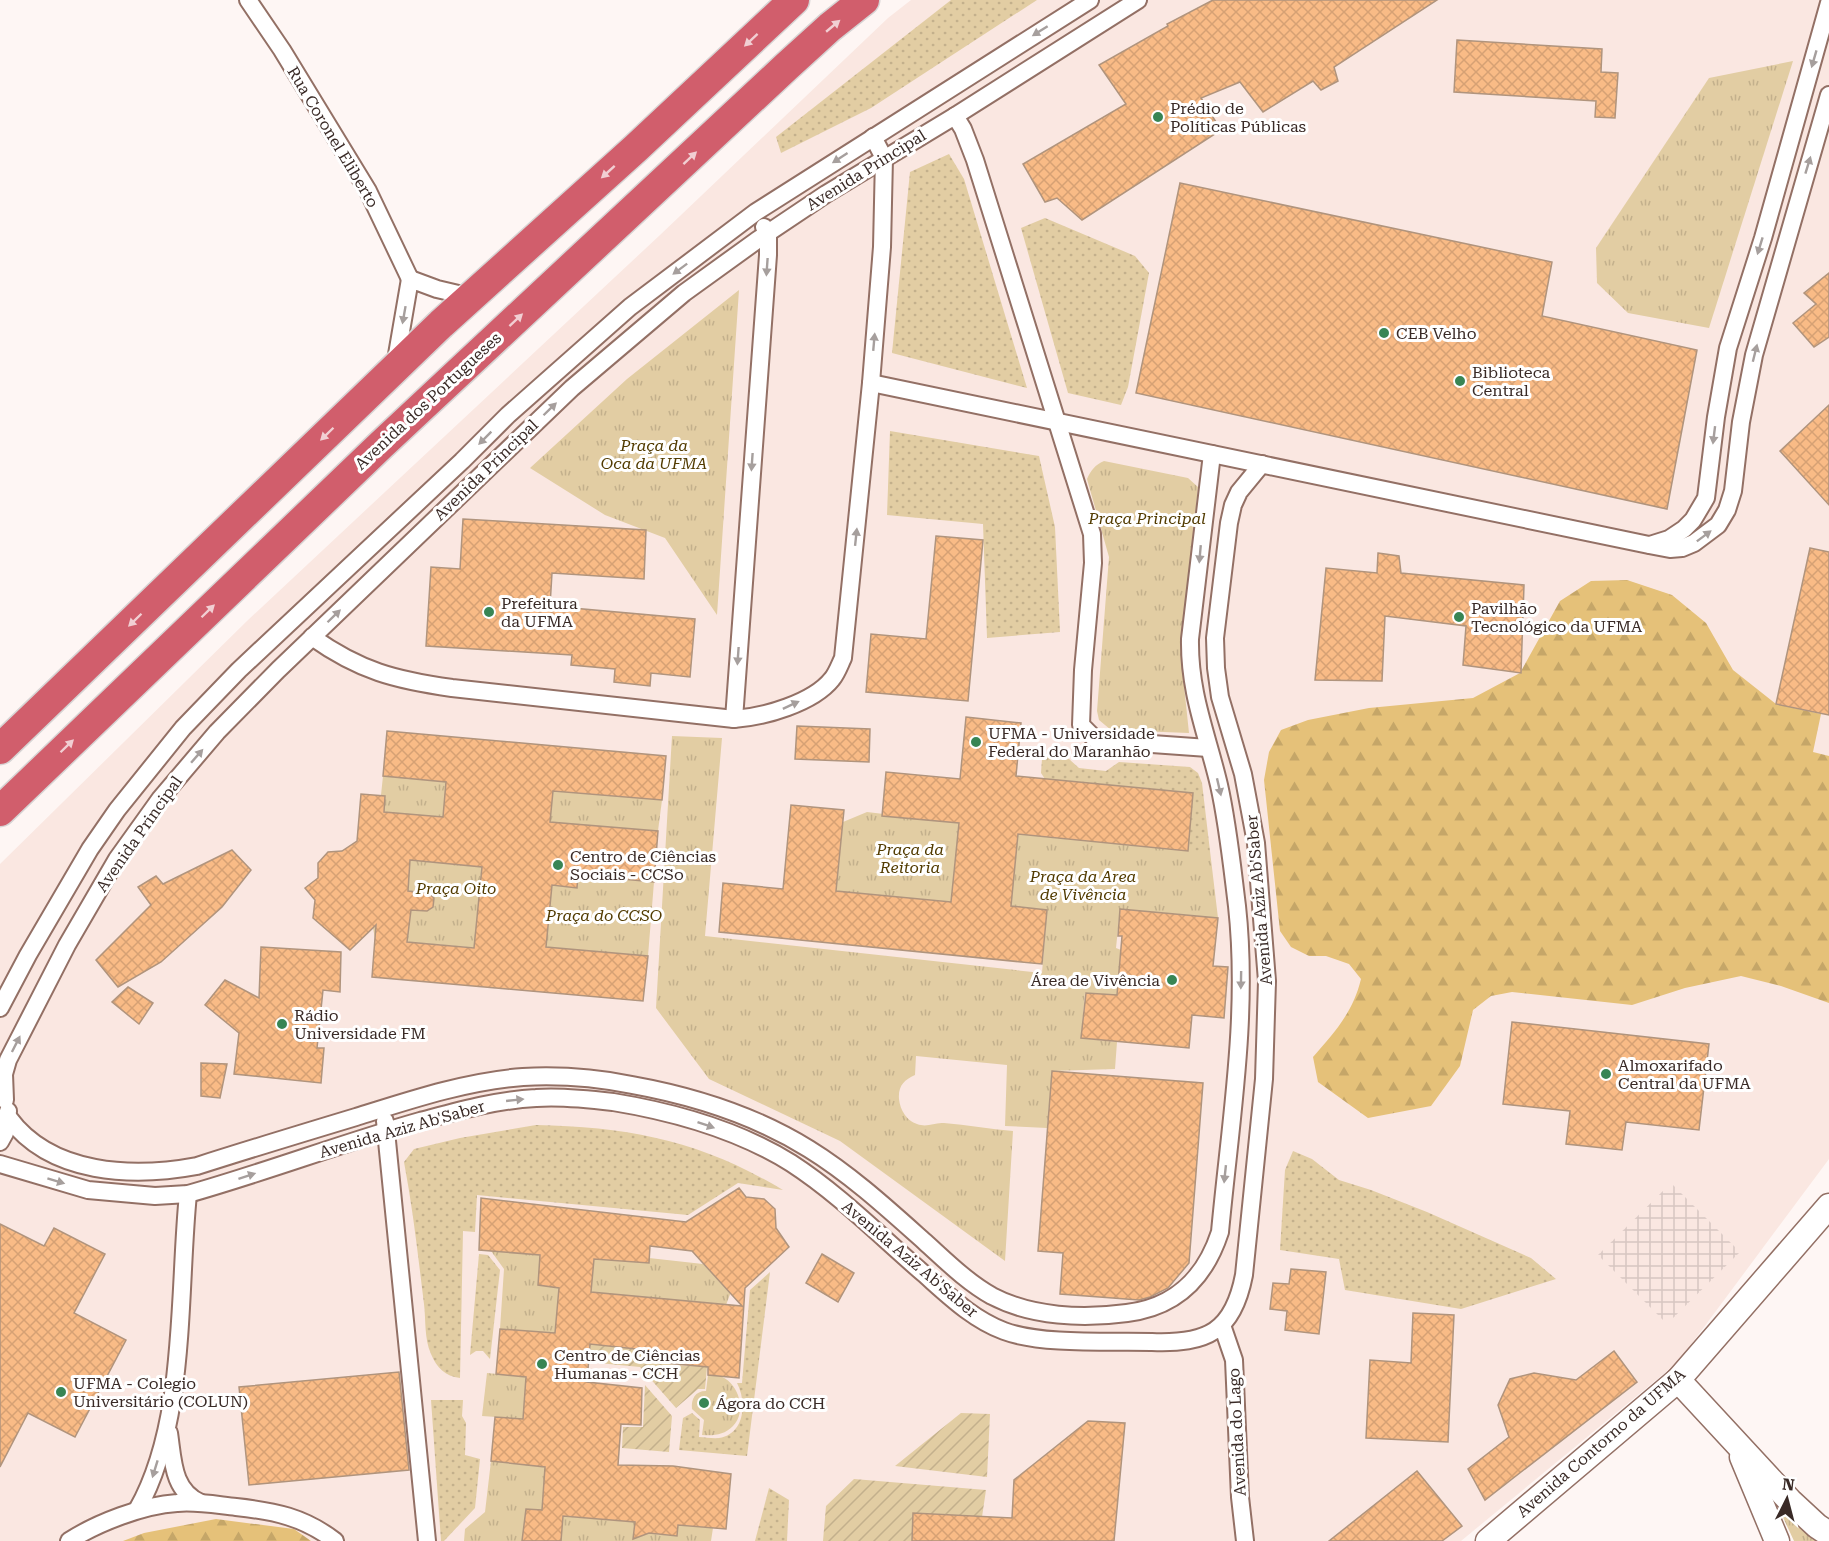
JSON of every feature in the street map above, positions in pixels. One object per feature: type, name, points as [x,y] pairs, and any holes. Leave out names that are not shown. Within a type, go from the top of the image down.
[{"type":"highway","points":[[0,749],[441,324],[636,148],[794,0]]},
{"type":"highway","name":"Avenida dos Portugueses","points":[[0,811],[381,445],[804,51],[864,0]]},
{"type":"highway","points":[[381,445],[370,439],[366,432],[368,413],[376,399],[426,351],[441,324]]},
{"type":"main road","name":"Avenida Contorno da UFMA","points":[[1488,1541],[1678,1380],[1829,1206]]},
{"type":"main road","points":[[1678,1380],[1790,1501],[1829,1534]]},
{"type":"main road","points":[[1736,1444],[1777,1541]]},
{"type":"street","name":"Rua Coronel Eliberto","points":[[248,0],[282,50],[368,191],[410,279]]},
{"type":"street","name":"Avenida Principal","points":[[0,1008],[90,849],[124,801],[183,728],[248,662],[508,415],[630,307],[756,212],[1090,0]]},
{"type":"street","name":"Avenida Principal","points":[[9,1118],[3,1095],[4,1074],[8,1060],[67,945],[117,859],[160,799],[217,732],[312,637],[572,388],[666,308],[825,194],[956,116],[1138,0]]},
{"type":"street","points":[[1650,545],[1669,539],[1684,529],[1693,520],[1706,498],[1716,417],[1728,348],[1763,238],[1829,3]]},
{"type":"street","points":[[871,383],[1650,545],[1670,549],[1682,548],[1694,543],[1718,525],[1727,510],[1733,491],[1741,422],[1754,355],[1829,95]]},
{"type":"street","points":[[956,116],[975,160],[1092,534],[1093,549],[1082,680],[1081,725],[1096,740],[1209,748]]},
{"type":"street","points":[[312,637],[341,657],[361,667],[408,680],[453,688],[734,719],[765,715],[814,693],[832,679],[843,658],[871,383],[882,247],[884,158],[873,137]]},
{"type":"street","points":[[734,719],[768,233],[756,212]]},
{"type":"street","points":[[394,369],[410,279],[437,289],[471,297]]},
{"type":"street","name":"Avenida Aziz Ab'Saber","points":[[9,1118],[29,1141],[63,1159],[108,1170],[168,1171],[197,1166],[384,1108],[468,1086],[525,1077],[601,1080],[631,1084],[738,1113],[807,1148],[864,1188],[969,1281],[993,1296],[1019,1306],[1064,1315],[1114,1315],[1139,1312],[1165,1304],[1186,1289],[1200,1273],[1213,1254],[1220,1232],[1239,1043],[1242,958],[1226,822],[1219,785],[1194,698],[1190,669],[1190,639],[1212,454]]},
{"type":"street","points":[[462,461],[480,476]]},
{"type":"street","name":"Avenida Aziz Ab'Saber","points":[[0,1164],[88,1190],[155,1196],[188,1194],[386,1131],[462,1110],[538,1097],[589,1100],[650,1109],[694,1121],[741,1137],[790,1163],[831,1192],[957,1303],[981,1320],[1006,1332],[1058,1340],[1175,1343],[1200,1337],[1222,1325],[1239,1297],[1244,1275],[1264,1080],[1267,981],[1259,875],[1251,809],[1220,697],[1215,638],[1229,523],[1239,492],[1262,464]]},
{"type":"street","points":[[1194,698],[1220,697]]},
{"type":"street","points":[[384,1108],[427,1541]]},
{"type":"street","points":[[0,1142],[9,1118]]},
{"type":"street","points":[[137,1510],[152,1479],[169,1426],[188,1194]]},
{"type":"street","name":"Avenida do Lago","points":[[1222,1325],[1234,1360],[1240,1497],[1245,1541]]},
{"type":"street","points":[[169,1426],[175,1473],[188,1495],[201,1503]]},
{"type":"street","points":[[69,1541],[137,1510],[178,1503],[201,1503],[283,1513],[298,1519],[335,1541]]},
{"type":"shaded area","name":"UFMA - Universidade Federal do Maranhão","points":[[911,0],[1829,0],[1829,1159],[1678,1362],[1461,1541],[0,1541],[0,864],[248,620],[660,235],[888,18]]},
{"type":"shaded area","points":[[1671,1183],[1740,1252],[1667,1324],[1598,1255]]},
{"type":"green space","points":[[951,0],[1037,0],[871,108],[781,153],[776,137]]},
{"type":"green space","points":[[1793,61],[1709,328],[1628,313],[1597,283],[1596,248],[1709,78]]},
{"type":"green space","points":[[949,154],[964,179],[1027,388],[892,353],[910,172]]},
{"type":"green space","points":[[1045,218],[1135,256],[1149,273],[1128,387],[1121,405],[1068,393],[1021,228]]},
{"type":"green space","name":"Praça da Oca da UFMA","points":[[739,290],[717,615],[665,538],[605,515],[530,468],[627,379]]},
{"type":"green space","points":[[890,431],[1039,456],[1055,527],[1060,632],[987,638],[983,524],[887,515]]},
{"type":"green space","name":"Praça Principal","points":[[1104,461],[1188,478],[1198,487],[1181,657],[1189,733],[1111,730],[1099,720],[1097,711],[1109,557],[1087,479],[1094,468]]},
{"type":"green space","points":[[1627,580],[1672,595],[1706,623],[1733,670],[1776,704],[1821,714],[1813,752],[1829,756],[1829,1003],[1781,986],[1741,976],[1685,988],[1632,1005],[1512,992],[1491,996],[1473,1010],[1460,1066],[1431,1106],[1368,1118],[1318,1082],[1313,1057],[1348,1012],[1361,979],[1349,964],[1326,956],[1309,956],[1291,947],[1280,931],[1264,780],[1269,752],[1281,730],[1308,720],[1369,708],[1473,698],[1520,673],[1560,601],[1591,581]]},
{"type":"green space","name":"Praça da Area de Vivência","points":[[672,736],[722,738],[705,936],[1042,973],[1047,910],[1011,906],[1018,834],[1188,851],[1210,851],[1218,918],[1120,909],[1116,948],[1121,950],[1117,995],[1085,993],[1081,1038],[1117,1042],[1115,1069],[1052,1071],[1047,1128],[1005,1126],[1007,1065],[916,1056],[915,1075],[902,1084],[899,1094],[901,1107],[913,1123],[928,1125],[944,1123],[1013,1131],[1005,1261],[840,1141],[709,1079],[656,1008]]},
{"type":"green space","points":[[1060,751],[1079,768],[1106,771],[1119,762],[1190,767],[1198,773],[1202,783],[1210,851],[1188,851],[1193,793],[1045,779],[1041,773],[1042,759]]},
{"type":"green space","points":[[383,776],[446,782],[445,793],[521,824],[384,812],[385,796],[381,795]]},
{"type":"green space","points":[[553,791],[662,800],[658,831],[550,822]]},
{"type":"green space","name":"Praça da Reitoria","points":[[867,812],[959,823],[951,902],[836,891],[843,822]]},
{"type":"green space","name":"Praça Oito","points":[[410,860],[502,869],[501,884],[480,883],[477,920],[478,948],[375,939],[373,928],[376,925],[405,924],[410,921],[409,910],[427,911],[433,907],[434,898],[428,893],[408,891]]},
{"type":"green space","name":"Praça do CCSO","points":[[578,875],[654,882],[648,956],[546,947],[551,885],[577,888]]},
{"type":"green space","points":[[536,1125],[603,1129],[664,1140],[723,1159],[783,1190],[738,1183],[688,1215],[477,1195],[475,1232],[463,1231],[460,1378],[455,1377],[439,1367],[427,1342],[415,1233],[404,1162],[414,1149],[460,1138]]},
{"type":"green space","points":[[1293,1151],[1312,1159],[1339,1180],[1427,1212],[1531,1258],[1556,1279],[1461,1309],[1345,1290],[1339,1259],[1280,1250],[1285,1170]]},
{"type":"green space","points":[[491,1251],[540,1255],[559,1288],[555,1333],[500,1329],[504,1269]]},
{"type":"green space","points":[[479,1254],[488,1255],[500,1270],[490,1359],[483,1351],[476,1351],[470,1355]]},
{"type":"green space","points":[[581,1258],[648,1263],[649,1258],[703,1264],[712,1273],[717,1271],[732,1289],[726,1305],[577,1291]]},
{"type":"green space","points":[[770,1272],[747,1456],[679,1450],[683,1418],[692,1413],[700,1420],[699,1437],[717,1438],[728,1435],[739,1424],[743,1408],[737,1383],[742,1383],[750,1290]]},
{"type":"green space","points":[[590,1344],[645,1350],[645,1362],[690,1366],[708,1356],[705,1389],[698,1389],[676,1408],[640,1367],[588,1362]]},
{"type":"green space","points":[[487,1373],[526,1377],[523,1419],[482,1416]]},
{"type":"green space","name":"Ágora do CCH","points":[[708,1375],[722,1377],[733,1386],[739,1399],[740,1413],[730,1429],[719,1434],[702,1435],[704,1420],[692,1409],[692,1402],[694,1396],[699,1392],[706,1391]]},
{"type":"green space","points":[[645,1385],[672,1416],[669,1452],[622,1448],[623,1427],[643,1427]]},
{"type":"green space","points":[[431,1400],[463,1400],[462,1416],[466,1423],[465,1455],[480,1459],[475,1508],[444,1541],[441,1541]]},
{"type":"green space","points":[[961,1413],[990,1414],[987,1477],[895,1466]]},
{"type":"green space","points":[[491,1461],[545,1467],[542,1510],[526,1509],[523,1541],[464,1541],[465,1529],[485,1512]]},
{"type":"green space","points":[[854,1479],[986,1490],[982,1517],[913,1513],[912,1541],[823,1541],[826,1506]]},
{"type":"green space","points":[[769,1488],[789,1500],[787,1541],[755,1541]]},
{"type":"green space","points":[[1781,1513],[1825,1541],[1794,1541]]},
{"type":"green space","points":[[563,1516],[635,1522],[634,1532],[639,1537],[646,1534],[647,1524],[654,1534],[677,1536],[678,1525],[713,1528],[711,1541],[561,1541]]},
{"type":"green space","points":[[216,1519],[294,1529],[311,1541],[123,1541],[144,1533]]},
{"type":"building","points":[[1213,0],[1437,0],[1334,67],[1338,81],[1321,90],[1313,81],[1263,112],[1240,82],[1201,98],[1221,130],[1082,220],[1057,198],[1045,202],[1023,164],[1126,104],[1099,65],[1168,26],[1167,24]]},
{"type":"building","points":[[1457,40],[1602,49],[1601,72],[1618,73],[1615,118],[1595,117],[1596,101],[1454,92]]},
{"type":"building","name":"CEB Velho","points":[[1180,183],[1552,262],[1542,316],[1697,350],[1667,509],[1136,393]]},
{"type":"building","points":[[1829,273],[1829,337],[1814,347],[1793,323],[1816,304],[1804,293]]},
{"type":"building","points":[[1829,405],[1829,505],[1780,451]]},
{"type":"building","name":"Prefeitura da UFMA","points":[[463,519],[646,530],[644,579],[552,573],[550,606],[695,619],[690,677],[651,673],[650,686],[614,682],[615,669],[571,665],[572,655],[426,646],[431,567],[460,569]]},
{"type":"building","points":[[936,536],[983,540],[968,701],[866,692],[871,634],[926,639]]},
{"type":"building","points":[[1810,548],[1829,552],[1829,715],[1776,704]]},
{"type":"building","name":"Pavilhão Tecnológico da UFMA","points":[[1378,553],[1399,556],[1401,573],[1524,585],[1521,673],[1463,665],[1466,626],[1385,616],[1382,681],[1315,680],[1326,568],[1377,573]]},
{"type":"building","points":[[966,717],[1021,723],[1016,776],[1193,793],[1188,851],[1018,834],[1011,906],[1047,910],[1042,964],[719,932],[723,883],[783,889],[791,805],[844,810],[836,891],[951,902],[959,823],[882,816],[886,772],[960,779]]},
{"type":"building","points":[[797,726],[870,729],[869,762],[795,759]]},
{"type":"building","name":"Centro de Ciências Sociais - CCSo","points":[[387,731],[666,756],[662,800],[553,791],[550,822],[658,831],[654,882],[578,875],[577,888],[552,885],[546,947],[648,956],[643,1001],[372,977],[376,925],[350,950],[313,918],[315,900],[305,888],[318,878],[318,863],[328,852],[342,851],[357,841],[361,794],[385,796],[384,812],[443,817],[446,782],[383,776]],"holes":[[[410,860],[482,867],[474,948],[407,942],[411,910],[427,911],[433,907],[434,898],[428,893],[408,891]]]},
{"type":"building","points":[[232,850],[251,870],[222,907],[161,962],[118,987],[96,960],[151,905],[138,887],[156,876],[163,884]]},
{"type":"building","name":"Área de Vivência","points":[[1120,909],[1218,918],[1213,966],[1228,967],[1224,1018],[1192,1015],[1189,1048],[1081,1038],[1086,993],[1117,995],[1122,936],[1118,936]]},
{"type":"building","name":"Rádio Universidade FM","points":[[261,947],[341,952],[340,992],[323,990],[317,1048],[324,1048],[321,1083],[234,1074],[239,1033],[205,1005],[225,980],[259,998]]},
{"type":"building","points":[[128,987],[153,1003],[139,1024],[112,1002]]},
{"type":"building","name":"Almoxarifado Central da UFMA","points":[[1512,1022],[1709,1044],[1699,1130],[1626,1122],[1622,1150],[1566,1144],[1570,1111],[1503,1104]]},
{"type":"building","points":[[201,1063],[227,1064],[220,1098],[201,1096]]},
{"type":"building","points":[[1052,1071],[1203,1083],[1189,1263],[1168,1288],[1150,1297],[1139,1300],[1060,1294],[1063,1253],[1038,1251]]},
{"type":"building","name":"Centro de Ciências Humanas - CCH","points":[[739,1188],[746,1197],[764,1199],[775,1209],[776,1228],[789,1247],[745,1288],[739,1378],[708,1375],[708,1367],[645,1361],[645,1350],[590,1344],[587,1382],[642,1388],[641,1425],[621,1424],[618,1465],[673,1466],[731,1474],[726,1529],[678,1525],[677,1536],[649,1533],[633,1539],[635,1522],[563,1516],[561,1541],[522,1541],[526,1509],[542,1510],[545,1467],[491,1461],[495,1417],[523,1419],[526,1377],[496,1374],[500,1329],[555,1333],[559,1288],[538,1285],[540,1255],[479,1250],[481,1198],[686,1222]],"holes":[[[650,1246],[692,1251],[742,1306],[591,1292],[594,1259],[649,1263]]]},
{"type":"building","points":[[0,1224],[44,1246],[54,1228],[105,1254],[74,1313],[126,1340],[75,1437],[28,1413],[0,1467]]},
{"type":"building","points":[[822,1254],[854,1273],[838,1302],[806,1283]]},
{"type":"building","points":[[1291,1269],[1326,1272],[1319,1334],[1285,1330],[1287,1311],[1270,1309],[1273,1283],[1289,1284]]},
{"type":"building","points":[[1413,1313],[1454,1315],[1448,1442],[1366,1438],[1370,1360],[1411,1363]]},
{"type":"building","points":[[1614,1351],[1637,1382],[1485,1500],[1468,1469],[1509,1437],[1498,1405],[1510,1379],[1534,1373],[1576,1380]]},
{"type":"building","points":[[399,1372],[409,1470],[249,1485],[239,1387]]},
{"type":"building","points":[[1088,1421],[1125,1423],[1114,1541],[912,1541],[913,1513],[1012,1518],[1014,1480]]},
{"type":"building","points":[[1417,1471],[1462,1526],[1442,1541],[1329,1541]]},
{"type":"place","name":"Prédio de Políticas Públicas","points":[[1158,117]]},
{"type":"place","name":"CEB Velho","points":[[1384,333]]},
{"type":"place","name":"Biblioteca Central","points":[[1460,381]]},
{"type":"place","name":"Prefeitura da UFMA","points":[[489,612]]},
{"type":"place","name":"Pavilhão Tecnológico da UFMA","points":[[1459,617]]},
{"type":"place","name":"UFMA - Universidade Federal do Maranhão","points":[[976,742]]},
{"type":"place","name":"Centro de Ciências Sociais - CCSo","points":[[558,865]]},
{"type":"place","name":"Área de Vivência","points":[[1172,980]]},
{"type":"place","name":"Rádio Universidade FM","points":[[282,1024]]},
{"type":"place","name":"Almoxarifado Central da UFMA","points":[[1606,1074]]},
{"type":"place","name":"Centro de Ciências Humanas - CCH","points":[[542,1364]]},
{"type":"place","name":"UFMA - Colegio Universitário (COLUN)","points":[[61,1392]]},
{"type":"place","name":"Ágora do CCH","points":[[704,1403]]}]
